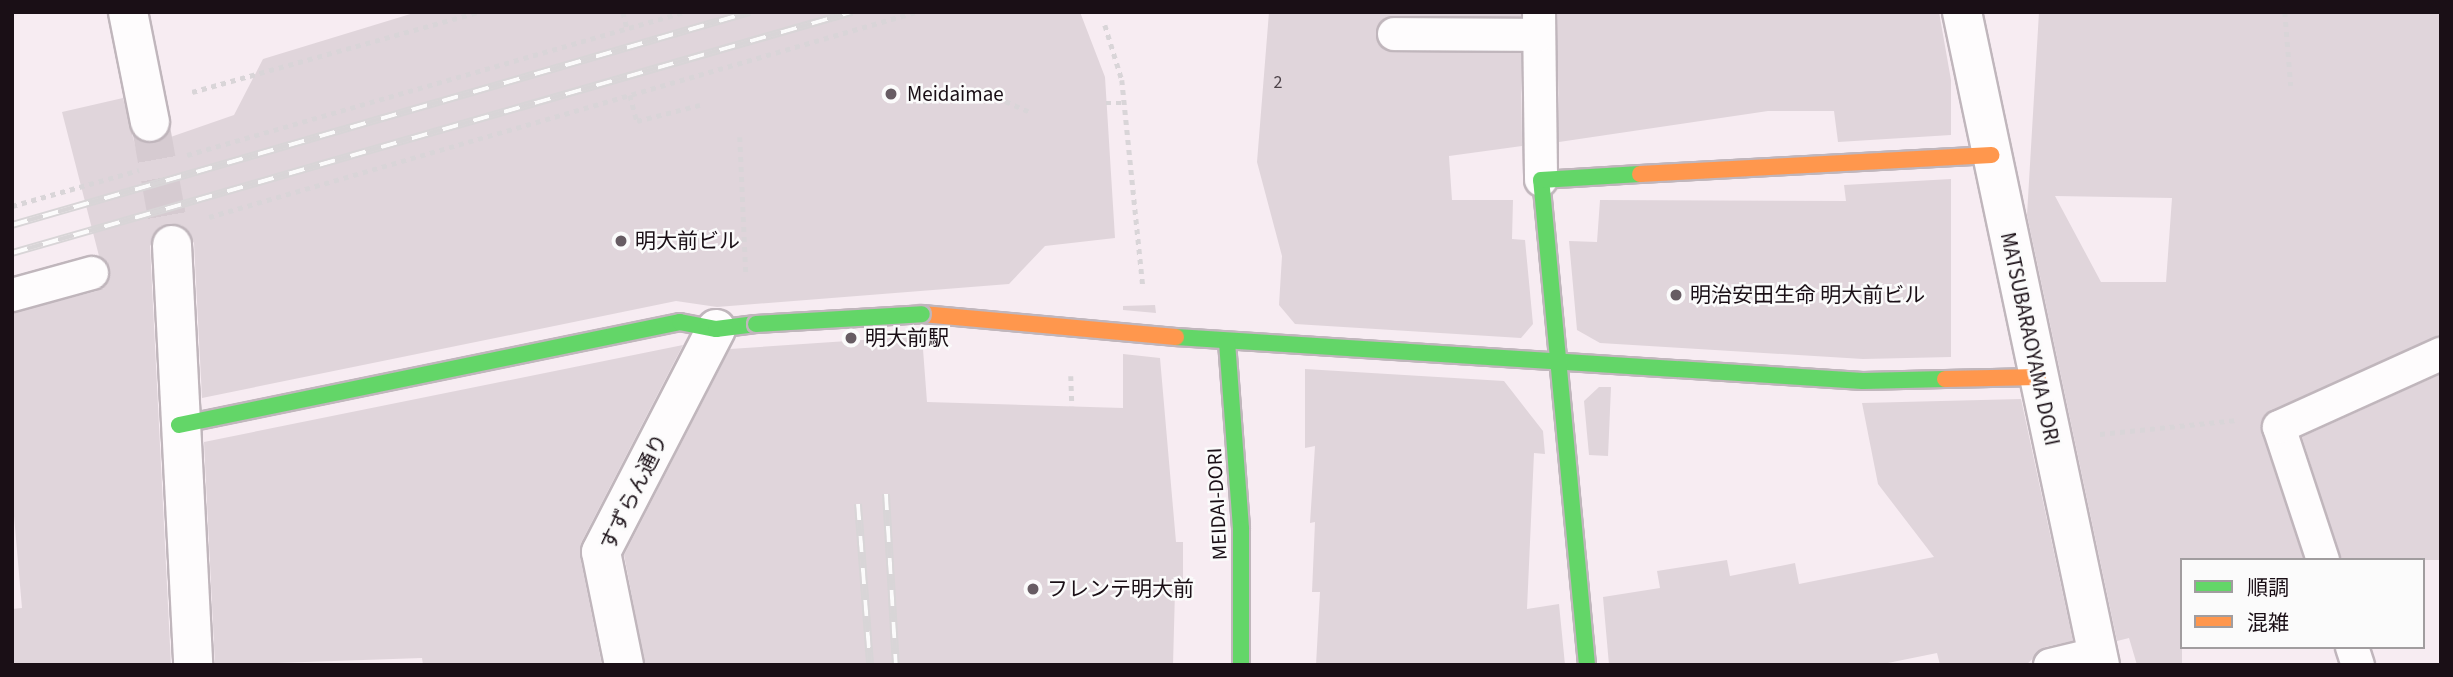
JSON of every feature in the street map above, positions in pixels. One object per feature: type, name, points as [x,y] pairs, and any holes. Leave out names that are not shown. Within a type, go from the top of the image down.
[{"type":"street","points":[[128,12],[149,113]]},
{"type":"street","name":"MATSUBARAOYAMA DORI","points":[[1962,12],[2098,659]]},
{"type":"street","points":[[1587,665],[1541,180],[1992,155]]},
{"type":"street","points":[[172,246],[193,665]]},
{"type":"street","points":[[179,425],[680,323],[716,329],[922,314],[1227,342],[1863,381],[2038,377]]},
{"type":"street","name":"すずらん通り","points":[[624,665],[601,552],[716,329]]},
{"type":"street","name":"MEIDAI-DORI","points":[[1227,342],[1241,529],[1241,665]]},
{"type":"lane","points":[[1394,34],[1539,23],[1541,180]]},
{"type":"lane","points":[[12,295],[92,273]]},
{"type":"lane","points":[[2322,558],[2279,427],[2441,354]]},
{"type":"lane","points":[[2050,665],[2098,659]]},
{"type":"path","points":[[149,113],[478,12]]},
{"type":"path","points":[[622,12],[627,28]]},
{"type":"path","points":[[173,160],[684,12]]},
{"type":"path","points":[[201,219],[916,12]]},
{"type":"path","points":[[2285,12],[2291,86]]},
{"type":"path","points":[[1105,25],[1124,103],[1143,289]]},
{"type":"path","points":[[923,102],[978,89],[1030,113]]},
{"type":"path","points":[[630,95],[637,121],[700,105]]},
{"type":"path","points":[[1106,103],[1124,103]]},
{"type":"path","points":[[740,138],[746,272]]},
{"type":"path","points":[[12,206],[146,167]]},
{"type":"path","points":[[2050,439],[2263,418],[2279,427]]},
{"type":"building","points":[[417,12],[1080,12],[1105,77],[1115,238],[1045,246],[1009,284],[717,307],[676,301],[202,398],[194,243],[181,225],[161,226],[150,246],[171,665],[12,665],[12,609],[22,608],[12,493],[12,313],[97,291],[110,277],[109,268],[99,256],[62,112],[123,98],[136,149],[234,115],[263,59]]},
{"type":"building","points":[[1269,12],[1521,12],[1521,17],[1393,16],[1379,24],[1376,35],[1384,49],[1394,52],[1521,53],[1522,146],[1449,156],[1452,200],[1513,200],[1512,239],[1525,240],[1533,324],[1521,338],[1295,324],[1279,305],[1282,256],[1257,162]]},
{"type":"building","points":[[1557,12],[1939,12],[1951,80],[1951,135],[1838,142],[1834,111],[1768,111],[1559,142]]},
{"type":"building","points":[[2039,12],[2441,12],[2441,336],[2264,416],[2262,433],[2303,558],[2180,558],[2182,665],[2137,665],[2129,638],[2117,641],[2027,215]],"holes":[[[2055,196],[2172,198],[2166,282],[2101,282]]]},
{"type":"building","points":[[1951,179],[1951,357],[1863,359],[1600,343],[1577,330],[1569,241],[1597,242],[1600,200],[1846,201],[1844,185]]},
{"type":"building","points":[[1155,305],[1156,313],[1123,310],[1123,306]]},
{"type":"building","points":[[922,336],[927,402],[1123,408],[1123,354],[1160,358],[1176,542],[1183,542],[1183,591],[1175,591],[1173,665],[645,665],[624,555],[730,349]]},
{"type":"building","points":[[683,345],[581,543],[580,556],[602,665],[423,665],[422,658],[215,665],[204,442]]},
{"type":"building","points":[[1305,369],[1504,381],[1543,431],[1545,454],[1534,453],[1527,609],[1559,604],[1565,665],[1316,665],[1320,592],[1312,592],[1315,522],[1310,523],[1315,446],[1305,448]]},
{"type":"building","points":[[2441,374],[2441,560],[2340,558],[2302,437]]},
{"type":"building","points":[[1599,387],[1611,387],[1608,456],[1589,455],[1584,401]]},
{"type":"building","points":[[2021,399],[2073,641],[2045,647],[2026,665],[1940,665],[1937,653],[1878,665],[1609,665],[1603,597],[1660,588],[1657,571],[1727,560],[1730,576],[1795,563],[1799,584],[1934,557],[1878,484],[1862,403]]},
{"type":"tunnel","points":[[150,122],[172,245]]},
{"type":"railway","points":[[12,225],[750,12]]},
{"type":"railway","points":[[12,253],[852,12]]},
{"type":"railway","points":[[886,494],[896,665]]},
{"type":"railway","points":[[858,504],[870,665]]},
{"type":"traffic: fast","points":[[1587,665],[1541,180],[1640,174]]},
{"type":"traffic: fast","points":[[756,324],[922,314]]},
{"type":"traffic: fast","points":[[179,425],[680,322],[716,329],[756,324]]},
{"type":"traffic: fast","points":[[1176,337],[1863,381],[1945,379]]},
{"type":"traffic: fast","points":[[1227,342],[1241,529],[1241,665]]},
{"type":"traffic: slow","points":[[1640,174],[1991,155]]},
{"type":"traffic: slow","points":[[922,314],[1176,337]]},
{"type":"traffic: slow","points":[[1945,379],[2038,377]]},
{"type":"place","name":"Meidaimae","points":[[891,94]]},
{"type":"place","name":"明大前ビル","points":[[621,241]]},
{"type":"place","name":"明治安田生命 明大前ビル","points":[[1676,295]]},
{"type":"place","name":"明大前駅","points":[[851,338]]},
{"type":"place","name":"フレンテ明大前","points":[[1033,589]]}]
